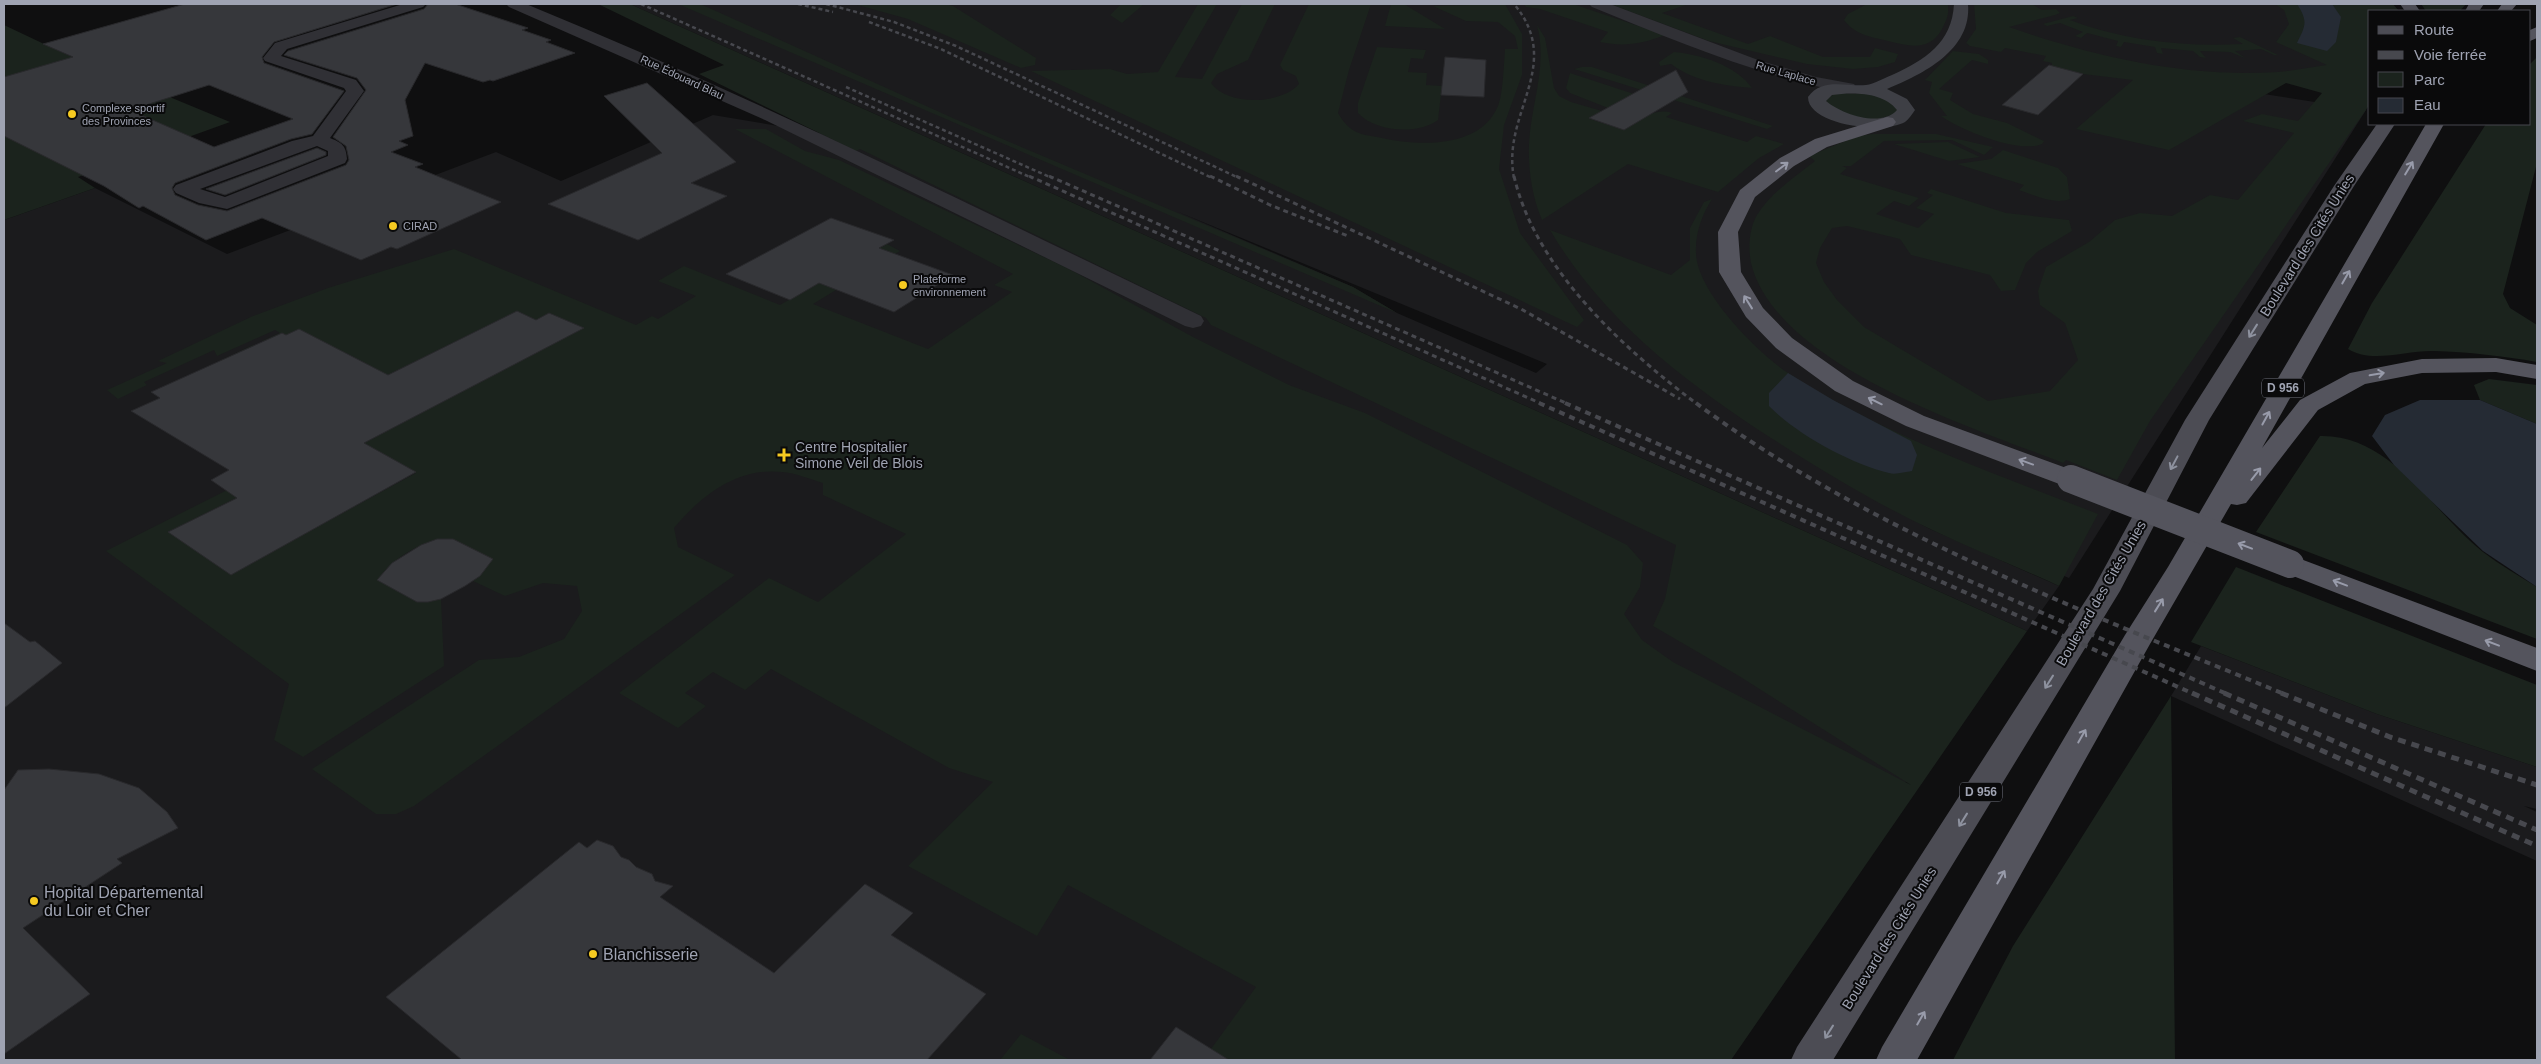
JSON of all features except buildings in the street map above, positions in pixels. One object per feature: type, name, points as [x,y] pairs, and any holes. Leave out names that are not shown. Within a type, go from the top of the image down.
[{"type":"highway","points":[[1888,122],[1821,144],[1786,162],[1747,194],[1728,232],[1730,272],[1754,312],[1784,343],[1844,386],[1915,421],[2071,479],[2537,660]]},
{"type":"highway","name":"D 956","points":[[1896,1060],[2136,642],[2182,567],[2434,125]]},
{"type":"highway","points":[[2182,567],[2309,406],[2358,378],[2422,366],[2496,365],[2537,372]]},
{"type":"main road","name":"Rue Laplace","points":[[1869,90],[1910,74],[1931,60],[1948,42],[1960,22],[1961,4]]},
{"type":"main road","points":[[1888,122],[1904,115],[1906,110],[1899,95],[1910,74]]},
{"type":"main road","name":"Rue Laplace","points":[[1888,122],[1859,122],[1837,116],[1821,108],[1817,102],[1817,97],[1828,90],[1848,88],[1869,90],[1887,95],[1903,105]]},
{"type":"main road","name":"Boulevard des Cités Unies","points":[[1811,1060],[2106,591],[2197,420],[2344,186],[2385,125]]},
{"type":"street","points":[[319,140],[337,148],[338,159],[227,203],[206,199],[183,188],[298,145],[319,140],[355,91],[350,84],[271,58],[280,46],[418,4]]},
{"type":"street","name":"Rue Édouard Blau","points":[[514,4],[601,39],[849,155],[1193,321]]},
{"type":"street","points":[[1597,4],[1745,61]]},
{"type":"street","name":"Rue Laplace","points":[[1745,61],[1805,81],[1848,88]]},
{"type":"street","name":"Rue Laplace","points":[[1745,61],[1817,97]]},
{"type":"shaded area","points":[[630,4],[2344,4],[2335,75],[2117,71],[2366,110],[2069,578],[1876,499],[1928,528],[2059,586],[2027,631]],"holes":[[[1176,211],[1547,364],[1536,373],[1397,313],[1353,287]]]},
{"type":"shaded area","name":"Centre Hospitalier Simone Veil de Blois","points":[[713,115],[873,142],[2008,657],[1677,1060],[4,1060],[4,220],[95,188],[227,254],[496,152],[561,181]]},
{"type":"shaded area","points":[[2201,646],[2377,714],[2537,767],[2537,809],[2524,806],[2537,812],[2537,861],[2171,696]]},
{"type":"green space","points":[[598,4],[630,4],[2027,631],[1731,1060],[1203,1060],[1256,987],[1068,885],[1037,936],[908,866],[993,782],[949,768],[771,669],[745,690],[713,672],[685,693],[706,706],[678,728],[619,693],[769,578],[818,602],[906,534],[823,495],[823,483],[782,472],[750,474],[721,486],[696,505],[674,528],[678,547],[735,575],[414,806],[396,814],[376,814],[312,769],[479,660],[519,657],[564,639],[582,611],[577,586],[543,583],[505,596],[473,581],[480,576],[437,539],[408,552],[383,573],[383,583],[428,602],[441,599],[444,666],[303,757],[274,740],[289,684],[106,551],[245,481],[256,488],[168,532],[231,574],[416,473],[364,443],[583,328],[549,313],[536,320],[517,311],[311,413],[218,362],[253,345],[327,384],[367,364],[346,353],[314,368],[262,341],[280,333],[275,330],[217,356],[214,350],[144,382],[147,385],[118,399],[107,390],[167,363],[158,361],[253,316],[328,288],[454,249],[636,325],[652,316],[658,319],[696,296],[658,281],[684,266],[780,305],[887,244],[900,251],[813,304],[928,349],[1012,292],[994,285],[1013,274],[735,129],[766,129],[805,151],[839,160],[1069,269],[1193,337],[1289,385],[1365,413],[1627,545],[1643,563],[1640,587],[1624,614],[1642,640],[1673,662],[1911,785],[1739,676],[1653,626],[1665,599],[1676,545],[1211,325],[1206,318],[860,149],[856,151],[699,74],[724,65]]},
{"type":"green space","points":[[678,4],[700,4],[707,7],[955,119],[1353,287],[1397,313]]},
{"type":"green space","points":[[854,4],[945,4],[953,6],[1036,58],[1035,65],[1021,68],[908,19]]},
{"type":"green space","points":[[1121,4],[1144,4],[1122,23],[1110,15]]},
{"type":"green space","points":[[1198,4],[1217,4],[1175,77],[1202,79],[1242,4],[1275,4],[1248,60],[1217,74],[1211,83],[1219,91],[1229,96],[1254,100],[1280,96],[1291,91],[1299,84],[1296,76],[1283,70],[1280,65],[1309,4],[1371,4],[1349,70],[1338,113],[1348,126],[1361,134],[1397,141],[1430,143],[1463,137],[1477,130],[1489,120],[1500,101],[1505,49],[1518,49],[1515,36],[1498,22],[1466,21],[1433,6],[1505,4],[1522,34],[1522,75],[1504,125],[1499,169],[1520,233],[1584,320],[1577,327],[1031,71],[1110,69],[1127,74],[1158,72]]},
{"type":"green space","points":[[1391,4],[1404,4],[1445,29],[1385,26]]},
{"type":"green space","points":[[1524,4],[1573,4],[1665,35],[1633,44],[1600,42],[1608,32],[1540,9],[1526,7]]},
{"type":"green space","points":[[1610,4],[1689,4],[1662,13],[1748,44],[1770,36],[1823,57],[1870,57],[1875,48],[1898,54],[1895,62],[1878,67],[1853,69],[1807,64],[1709,41]]},
{"type":"green space","points":[[1867,4],[1948,4],[1948,11],[1942,29],[1937,36],[1931,41],[1918,46],[1870,37],[1848,25],[1844,20],[1848,14]]},
{"type":"green space","points":[[1974,4],[2032,4],[2042,10],[2056,9],[2060,13],[2009,27],[2074,48],[2141,63],[2210,72],[2244,73],[2284,71],[2327,65],[2276,42],[2289,24],[2284,10],[2275,4],[2393,4],[2398,10],[2368,10],[2368,107],[2150,421],[2117,480],[2066,460],[2063,463],[1932,411],[1883,388],[1838,362],[1798,333],[1768,300],[1751,263],[1749,245],[1754,220],[1762,207],[1776,192],[1815,161],[1809,156],[1858,136],[1873,134],[1936,134],[1993,147],[1984,155],[1952,140],[1884,141],[1851,166],[1842,166],[1847,168],[1840,174],[1919,198],[1909,206],[1894,201],[1876,214],[1918,228],[1934,214],[1916,208],[1933,195],[1927,193],[1931,189],[2006,213],[2069,220],[2072,231],[2037,252],[2026,263],[2015,290],[2001,291],[1990,275],[1911,255],[1900,239],[1847,226],[1832,228],[1820,248],[1816,263],[1824,282],[1837,300],[1864,327],[1988,401],[2050,391],[2078,360],[2065,323],[2040,305],[2038,291],[2046,267],[2089,242],[2115,220],[2140,213],[2172,216],[2210,195],[2238,200],[2294,133],[2243,121],[2262,114],[2298,121],[2322,93],[2286,83],[2169,150],[2076,129],[2133,80],[2083,74],[2052,66],[2052,63],[2043,61],[2046,56],[2005,48],[2001,52],[1970,46],[1966,43],[1976,29]]},
{"type":"green space","points":[[2421,4],[2466,4],[2461,10],[2425,10]]},
{"type":"green space","points":[[2073,16],[2078,18],[2070,20],[2091,27],[2133,38],[2155,41],[2221,45],[2243,44],[2233,38],[2240,37],[2278,55],[2261,49],[2235,51],[2245,58],[2230,52],[2200,51],[2206,58],[2200,57],[2193,51],[2161,48],[2163,54],[2157,53],[2155,47],[2124,42],[2121,47],[2116,46],[2118,41],[2087,33],[2081,38],[2075,36],[2083,32],[2060,23],[2047,26],[2043,24]]},
{"type":"green space","points":[[4,25],[61,52],[230,122],[78,177],[95,188],[4,220]]},
{"type":"green space","points":[[1537,25],[1545,38],[1554,88],[1559,96],[1571,102],[1602,111],[1590,119],[1624,130],[1647,115],[1665,112],[1672,113],[1666,117],[1747,142],[1756,136],[1784,144],[1759,158],[1718,192],[1628,164],[1542,220],[1533,192],[1529,153],[1530,129],[1541,55]]},
{"type":"green space","points":[[1377,47],[1426,50],[1423,59],[1411,58],[1408,72],[1427,73],[1426,85],[1442,86],[1438,120],[1430,125],[1419,128],[1397,129],[1375,124],[1358,113],[1358,103]]},
{"type":"green space","points":[[1953,51],[1979,54],[1988,60],[1988,64],[1972,60],[1939,89],[1953,93],[1950,100],[1973,114],[2007,123],[2044,141],[2042,144],[2019,146],[1990,139],[1962,128],[1941,116],[1947,116],[1929,93],[1932,82],[1925,80]]},
{"type":"green space","points":[[1674,52],[1706,58],[1728,67],[1752,88],[1731,86],[1699,79],[1671,64],[1660,66],[1659,62]]},
{"type":"green space","points":[[2537,57],[2537,163],[2503,294],[2510,308],[2537,325],[2537,362],[2460,352],[2434,351],[2368,356],[2348,349],[2372,303],[2485,125],[2531,125],[2531,63]]},
{"type":"green space","points":[[1592,67],[1773,126],[1767,129],[1574,69]]},
{"type":"green space","points":[[1570,73],[1634,94],[1608,108],[1570,93],[1566,88]]},
{"type":"green space","points":[[1835,93],[1877,94],[1902,111],[1881,118],[1864,119],[1856,117],[1828,105],[1826,100]]},
{"type":"green space","points":[[1948,142],[1980,157],[1949,161],[1894,144]]},
{"type":"green space","points":[[2003,150],[2058,168],[2067,177],[2070,199],[2057,201],[2038,197],[2019,190],[2024,185],[1957,164],[1991,159]]},
{"type":"green space","points":[[1712,199],[1705,211],[1698,231],[1696,253],[1699,268],[1706,285],[1717,303],[1746,336],[1775,363],[1796,379],[1886,428],[2098,514],[2059,586],[1944,536],[1908,518],[1809,462],[1739,417],[1677,371],[1621,321],[1595,293],[1571,262],[1550,230],[1671,275],[1690,260],[1690,228],[1704,202]]},
{"type":"green space","points":[[2489,379],[2537,385],[2537,424],[2480,400],[2474,385]]},
{"type":"green space","points":[[2320,436],[2346,439],[2369,448],[2390,462],[2410,479],[2483,552],[2537,587],[2537,639],[2256,532]]},
{"type":"green space","points":[[2236,567],[2537,685],[2537,767],[2377,714],[2191,642]]},
{"type":"green space","points":[[2171,696],[2175,1060],[1953,1060],[2013,946]]},
{"type":"green space","points":[[1021,1034],[1070,1060],[1000,1060]]},
{"type":"water","points":[[2297,4],[2332,4],[2341,17],[2336,42],[2327,51],[2297,43],[2304,27],[2304,19]]},
{"type":"water","points":[[1788,373],[1833,400],[1911,441],[1917,455],[1912,471],[1891,474],[1858,463],[1825,447],[1780,417],[1769,406],[1769,393]]},
{"type":"water","points":[[2420,400],[2480,400],[2537,424],[2537,587],[2483,551],[2394,465],[2372,436],[2385,415]]},
{"type":"railway","points":[[641,4],[1032,178]]},
{"type":"railway","points":[[798,4],[833,12]]},
{"type":"railway","points":[[826,4],[894,22],[956,46],[1239,178]]},
{"type":"railway","points":[[1514,4],[1528,26],[1534,48],[1533,69],[1512,154],[1514,178]]},
{"type":"railway","points":[[869,22],[941,49],[1212,178]]},
{"type":"railway","points":[[846,87],[1052,178]]},
{"type":"railway","points":[[1029,176],[1542,404]]},
{"type":"railway","points":[[1049,176],[1568,404]]},
{"type":"railway","points":[[1210,176],[1270,205],[1348,236]]},
{"type":"railway","points":[[1236,176],[1521,309],[1680,399]]},
{"type":"railway","points":[[1514,176],[1525,210],[1541,243],[1562,275],[1613,332],[1641,358],[1697,404]]},
{"type":"railway","points":[[1539,403],[2194,694]]},
{"type":"railway","points":[[1565,403],[2227,694]]},
{"type":"railway","points":[[1696,403],[1762,449],[1832,491],[1905,530],[2056,600],[2284,694]]},
{"type":"railway","points":[[2192,693],[2537,846]]},
{"type":"railway","points":[[2224,693],[2537,830]]},
{"type":"railway","points":[[2281,693],[2390,737],[2537,785]]},
{"type":"place","name":"Complexe sportif des Provinces","points":[[72,114]]},
{"type":"place","name":"CIRAD","points":[[393,226]]},
{"type":"place","name":"Plateforme environnement","points":[[903,285]]},
{"type":"place","name":"Centre Hospitalier Simone Veil de Blois","points":[[784,455]]},
{"type":"place","name":"Hopital Départemental du Loir et Cher","points":[[34,901]]},
{"type":"place","name":"Blanchisserie","points":[[593,954]]}]
